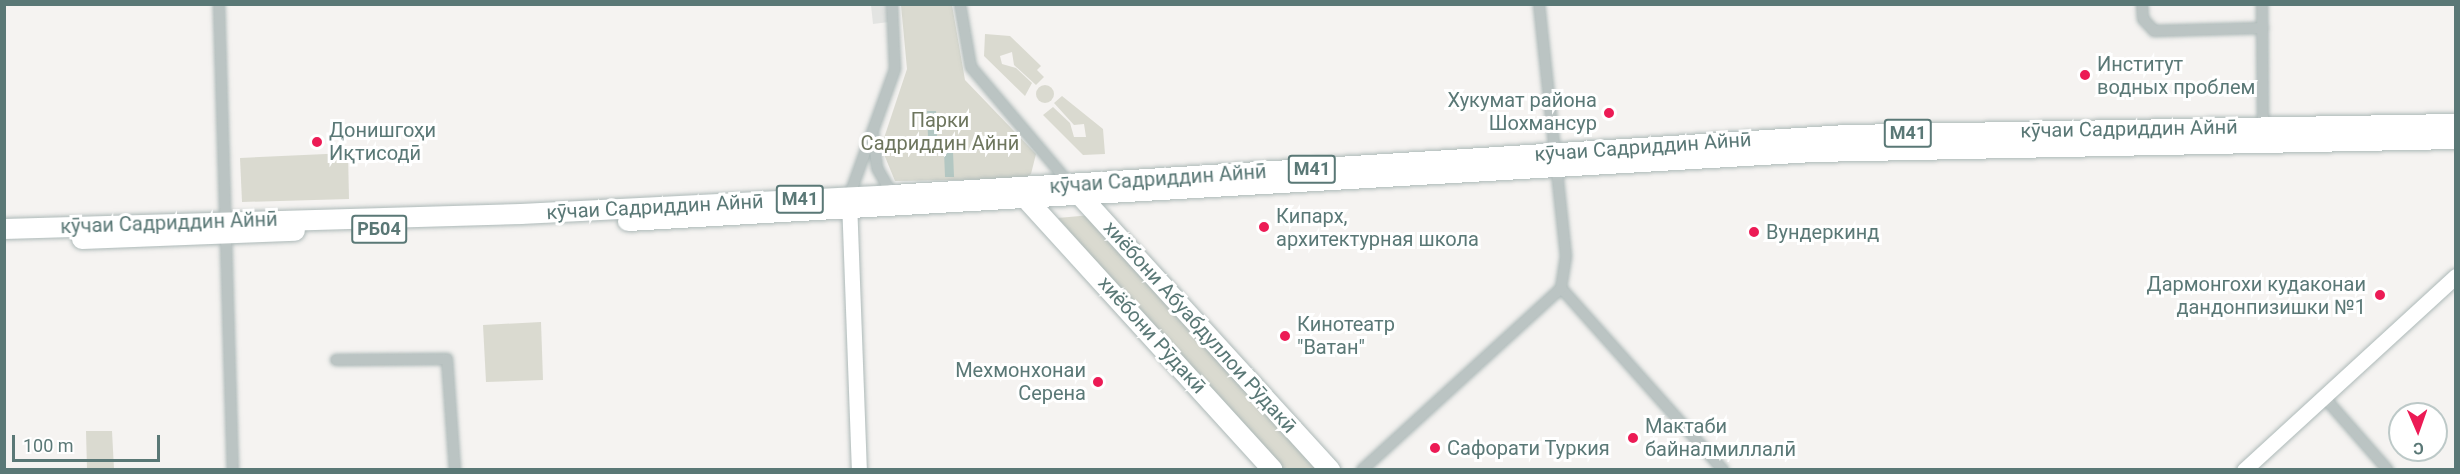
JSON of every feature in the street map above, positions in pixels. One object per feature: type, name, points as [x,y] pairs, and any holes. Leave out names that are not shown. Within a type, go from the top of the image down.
[{"type":"highway","name":"кӯчаи Садриддин Айнӣ","points":[[4,229],[228,226],[752,209],[1077,192],[1853,142],[2263,134],[2456,124]]},
{"type":"highway","name":"кӯчаи Садриддин Айнӣ","points":[[2263,134],[2302,142],[2456,139]]},
{"type":"highway","name":"кӯчаи Садриддин Айнӣ","points":[[898,201],[1029,202],[1077,192]]},
{"type":"highway","name":"хиёбони Абуабдуллои Рӯдакӣ","points":[[1077,192],[1330,470]]},
{"type":"highway","name":"хиёбони Рӯдакӣ","points":[[1029,202],[1273,470]]},
{"type":"highway","name":"кӯчаи Садриддин Айнӣ","points":[[4,241],[228,226]]},
{"type":"street","points":[[219,4],[228,226],[233,470]]},
{"type":"street","points":[[859,470],[849,204],[895,69],[892,4]]},
{"type":"street","name":"хиёбони Абуабдуллои Рӯдакӣ","points":[[960,4],[971,67],[1077,192]]},
{"type":"street","points":[[1362,470],[1561,288],[1566,256],[1539,4]]},
{"type":"street","points":[[2142,4],[2143,19],[2154,31],[2263,28]]},
{"type":"street","points":[[2262,4],[2263,134]]},
{"type":"street","points":[[873,134],[876,168],[898,201]]},
{"type":"street","points":[[2244,470],[2456,276]]},
{"type":"street","points":[[1561,288],[1723,470]]},
{"type":"street","points":[[336,360],[447,359],[455,470]]},
{"type":"street","points":[[2324,397],[2388,470]]},
{"type":"shaded area","points":[[871,5],[887,5],[889,22],[873,24]]},
{"type":"shaded area","points":[[927,111],[936,111],[937,137],[928,137]]},
{"type":"shaded area","points":[[944,151],[953,151],[954,177],[945,177]]},
{"type":"green space","name":"Парки Садриддин Айнӣ","points":[[901,5],[952,5],[965,80],[1036,154],[1031,174],[1023,179],[895,181],[881,147],[907,69]]},
{"type":"green space","points":[[985,34],[1010,36],[1041,66],[1037,70],[1044,77],[1036,85],[1014,65],[1012,52],[1000,56],[1002,64],[1016,68],[1032,83],[1025,96],[984,56]]},
{"type":"green space","points":[[1045,85],[1051,88],[1054,94],[1051,100],[1045,103],[1039,100],[1036,94],[1039,88]]},
{"type":"green space","points":[[1062,96],[1103,129],[1105,154],[1083,155],[1043,115],[1053,107],[1070,123],[1074,137],[1086,137],[1084,124],[1074,125],[1054,103]]},
{"type":"green space","points":[[348,153],[349,199],[242,202],[240,158]]},
{"type":"green space","points":[[1091,215],[1316,469],[1279,469],[1058,218]]},
{"type":"green space","points":[[541,322],[543,380],[486,382],[483,325]]},
{"type":"green space","points":[[86,431],[112,431],[114,469],[87,469]]},
{"type":"place","name":"Институт водных проблем","points":[[2085,75]]},
{"type":"place","name":"Хукумат района Шохмансур","points":[[1609,113]]},
{"type":"place","name":"Донишгоҳи Иқтисодӣ","points":[[317,142]]},
{"type":"place","name":"Кипарх, архитектурная школа","points":[[1264,227]]},
{"type":"place","name":"Вундеркинд","points":[[1754,232]]},
{"type":"place","name":"Дармонгохи кудаконаи дандонпизишки №1","points":[[2380,295]]},
{"type":"place","name":"Кинотеатр \"Ватан\"","points":[[1285,336]]},
{"type":"place","name":"Мехмонхонаи Серена","points":[[1098,382]]},
{"type":"place","name":"Мактаби байналмиллалӣ","points":[[1633,438]]},
{"type":"place","name":"Сафорати Туркия","points":[[1435,448]]}]
